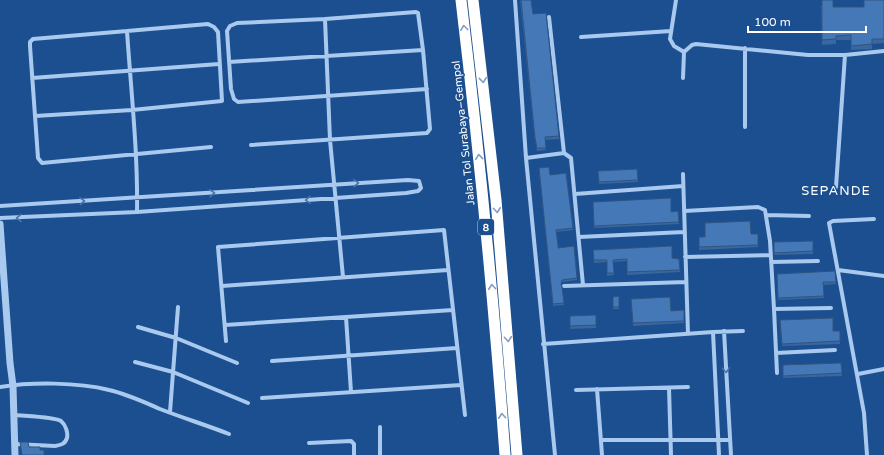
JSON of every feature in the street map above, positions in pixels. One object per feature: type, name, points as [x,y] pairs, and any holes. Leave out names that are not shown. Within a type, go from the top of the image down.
[{"type":"highway","name":"Jalan Tol Surabaya–Gempol","points":[[461,0],[488,243],[505,455]]},
{"type":"highway","name":"8","points":[[474,0],[496,200],[517,455]]},
{"type":"street","points":[[515,0],[526,158],[555,455]]},
{"type":"street","points":[[676,0],[670,39],[672,44],[684,52]]},
{"type":"street","points":[[251,145],[427,133],[430,129],[427,89],[423,50],[419,16],[416,12],[325,19],[238,23],[230,26],[227,31],[231,89],[234,99],[238,102],[427,89]]},
{"type":"street","points":[[549,17],[564,153]]},
{"type":"street","points":[[325,19],[330,140],[343,277]]},
{"type":"street","points":[[35,116],[132,110],[222,102],[218,32],[214,27],[208,24],[33,39],[30,42],[30,46],[32,78],[38,158],[42,163],[211,147]]},
{"type":"street","points":[[581,37],[671,30]]},
{"type":"street","points":[[127,31],[135,154],[137,212]]},
{"type":"street","points":[[683,78],[684,52],[692,45],[705,44],[808,55],[845,55],[884,50]]},
{"type":"street","points":[[745,48],[745,127]]},
{"type":"street","points":[[229,62],[423,50]]},
{"type":"street","points":[[836,187],[845,55]]},
{"type":"street","points":[[32,78],[220,64]]},
{"type":"street","points":[[526,158],[564,153],[571,158],[583,286]]},
{"type":"street","points":[[683,174],[688,334]]},
{"type":"street","points":[[0,206],[408,180],[419,181],[421,188],[418,191],[406,193],[336,198],[137,212],[0,218]]},
{"type":"street","points":[[575,194],[683,186]]},
{"type":"street","points":[[684,211],[758,207],[765,210],[771,262],[777,373]]},
{"type":"street","points":[[766,215],[809,216]]},
{"type":"street","points":[[867,455],[864,413],[858,374],[830,222],[874,219]]},
{"type":"street","points":[[0,224],[13,386],[15,455]]},
{"type":"street","points":[[226,341],[218,247],[444,230],[465,414]]},
{"type":"street","points":[[579,237],[684,232]]},
{"type":"street","points":[[685,257],[770,255]]},
{"type":"street","points":[[771,262],[818,260]]},
{"type":"street","points":[[222,286],[448,270]]},
{"type":"street","points":[[838,270],[884,276]]},
{"type":"street","points":[[564,286],[686,282]]},
{"type":"street","points":[[170,412],[178,307]]},
{"type":"street","points":[[774,309],[831,308]]},
{"type":"street","points":[[225,325],[453,310]]},
{"type":"street","points":[[346,317],[350,392]]},
{"type":"street","points":[[138,327],[176,338],[237,363]]},
{"type":"street","points":[[543,344],[724,331],[743,331]]},
{"type":"street","points":[[724,331],[731,455]]},
{"type":"street","points":[[713,332],[719,455]]},
{"type":"street","points":[[272,361],[457,348]]},
{"type":"street","points":[[776,353],[835,350]]},
{"type":"street","points":[[135,362],[173,372],[248,403]]},
{"type":"street","points":[[858,374],[884,369]]},
{"type":"street","points":[[0,387],[64,384],[94,387],[122,393],[229,434]]},
{"type":"street","points":[[262,398],[461,385]]},
{"type":"street","points":[[576,390],[688,387]]},
{"type":"street","points":[[669,388],[671,455]]},
{"type":"street","points":[[597,390],[602,455]]},
{"type":"street","points":[[14,415],[61,421],[68,434],[66,442],[62,445],[15,444]]},
{"type":"street","points":[[380,427],[380,455]]},
{"type":"street","points":[[600,440],[730,440]]},
{"type":"street","points":[[309,443],[351,441],[354,444],[354,455]]},
{"type":"building","points":[[521,0],[531,0],[533,14],[546,13],[559,136],[545,137],[546,148],[537,148],[535,138]]},
{"type":"building","points":[[822,0],[833,0],[833,7],[864,7],[864,0],[884,0],[884,39],[872,39],[872,44],[851,46],[851,35],[836,36],[836,39],[822,40]]},
{"type":"building","points":[[549,167],[550,175],[566,173],[573,228],[556,230],[558,248],[574,246],[577,278],[562,280],[561,284],[564,303],[553,304],[539,168]]},
{"type":"building","points":[[637,169],[638,180],[599,182],[598,171]]},
{"type":"building","points":[[671,198],[671,212],[678,211],[679,222],[594,226],[593,202]]},
{"type":"building","points":[[750,221],[751,234],[758,234],[758,245],[699,247],[699,237],[705,237],[705,223]]},
{"type":"building","points":[[813,241],[813,251],[774,253],[774,242]]},
{"type":"building","points":[[672,246],[672,258],[679,259],[680,270],[627,272],[627,259],[613,260],[614,273],[607,273],[607,260],[594,260],[593,250]]},
{"type":"building","points":[[835,271],[836,282],[823,282],[824,296],[778,298],[777,274]]},
{"type":"building","points":[[619,296],[619,307],[613,307],[613,297]]},
{"type":"building","points":[[670,297],[671,311],[684,310],[684,321],[633,323],[631,299]]},
{"type":"building","points":[[596,315],[596,325],[570,326],[570,316]]},
{"type":"building","points":[[833,318],[833,331],[840,331],[840,341],[782,344],[780,320]]},
{"type":"building","points":[[841,363],[842,373],[783,376],[783,365]]},
{"type":"building","points":[[20,442],[28,442],[29,447],[40,447],[40,450],[44,450],[44,455],[22,455]]},
{"type":"district","name":"SEPANDE","points":[[836,190]]}]
